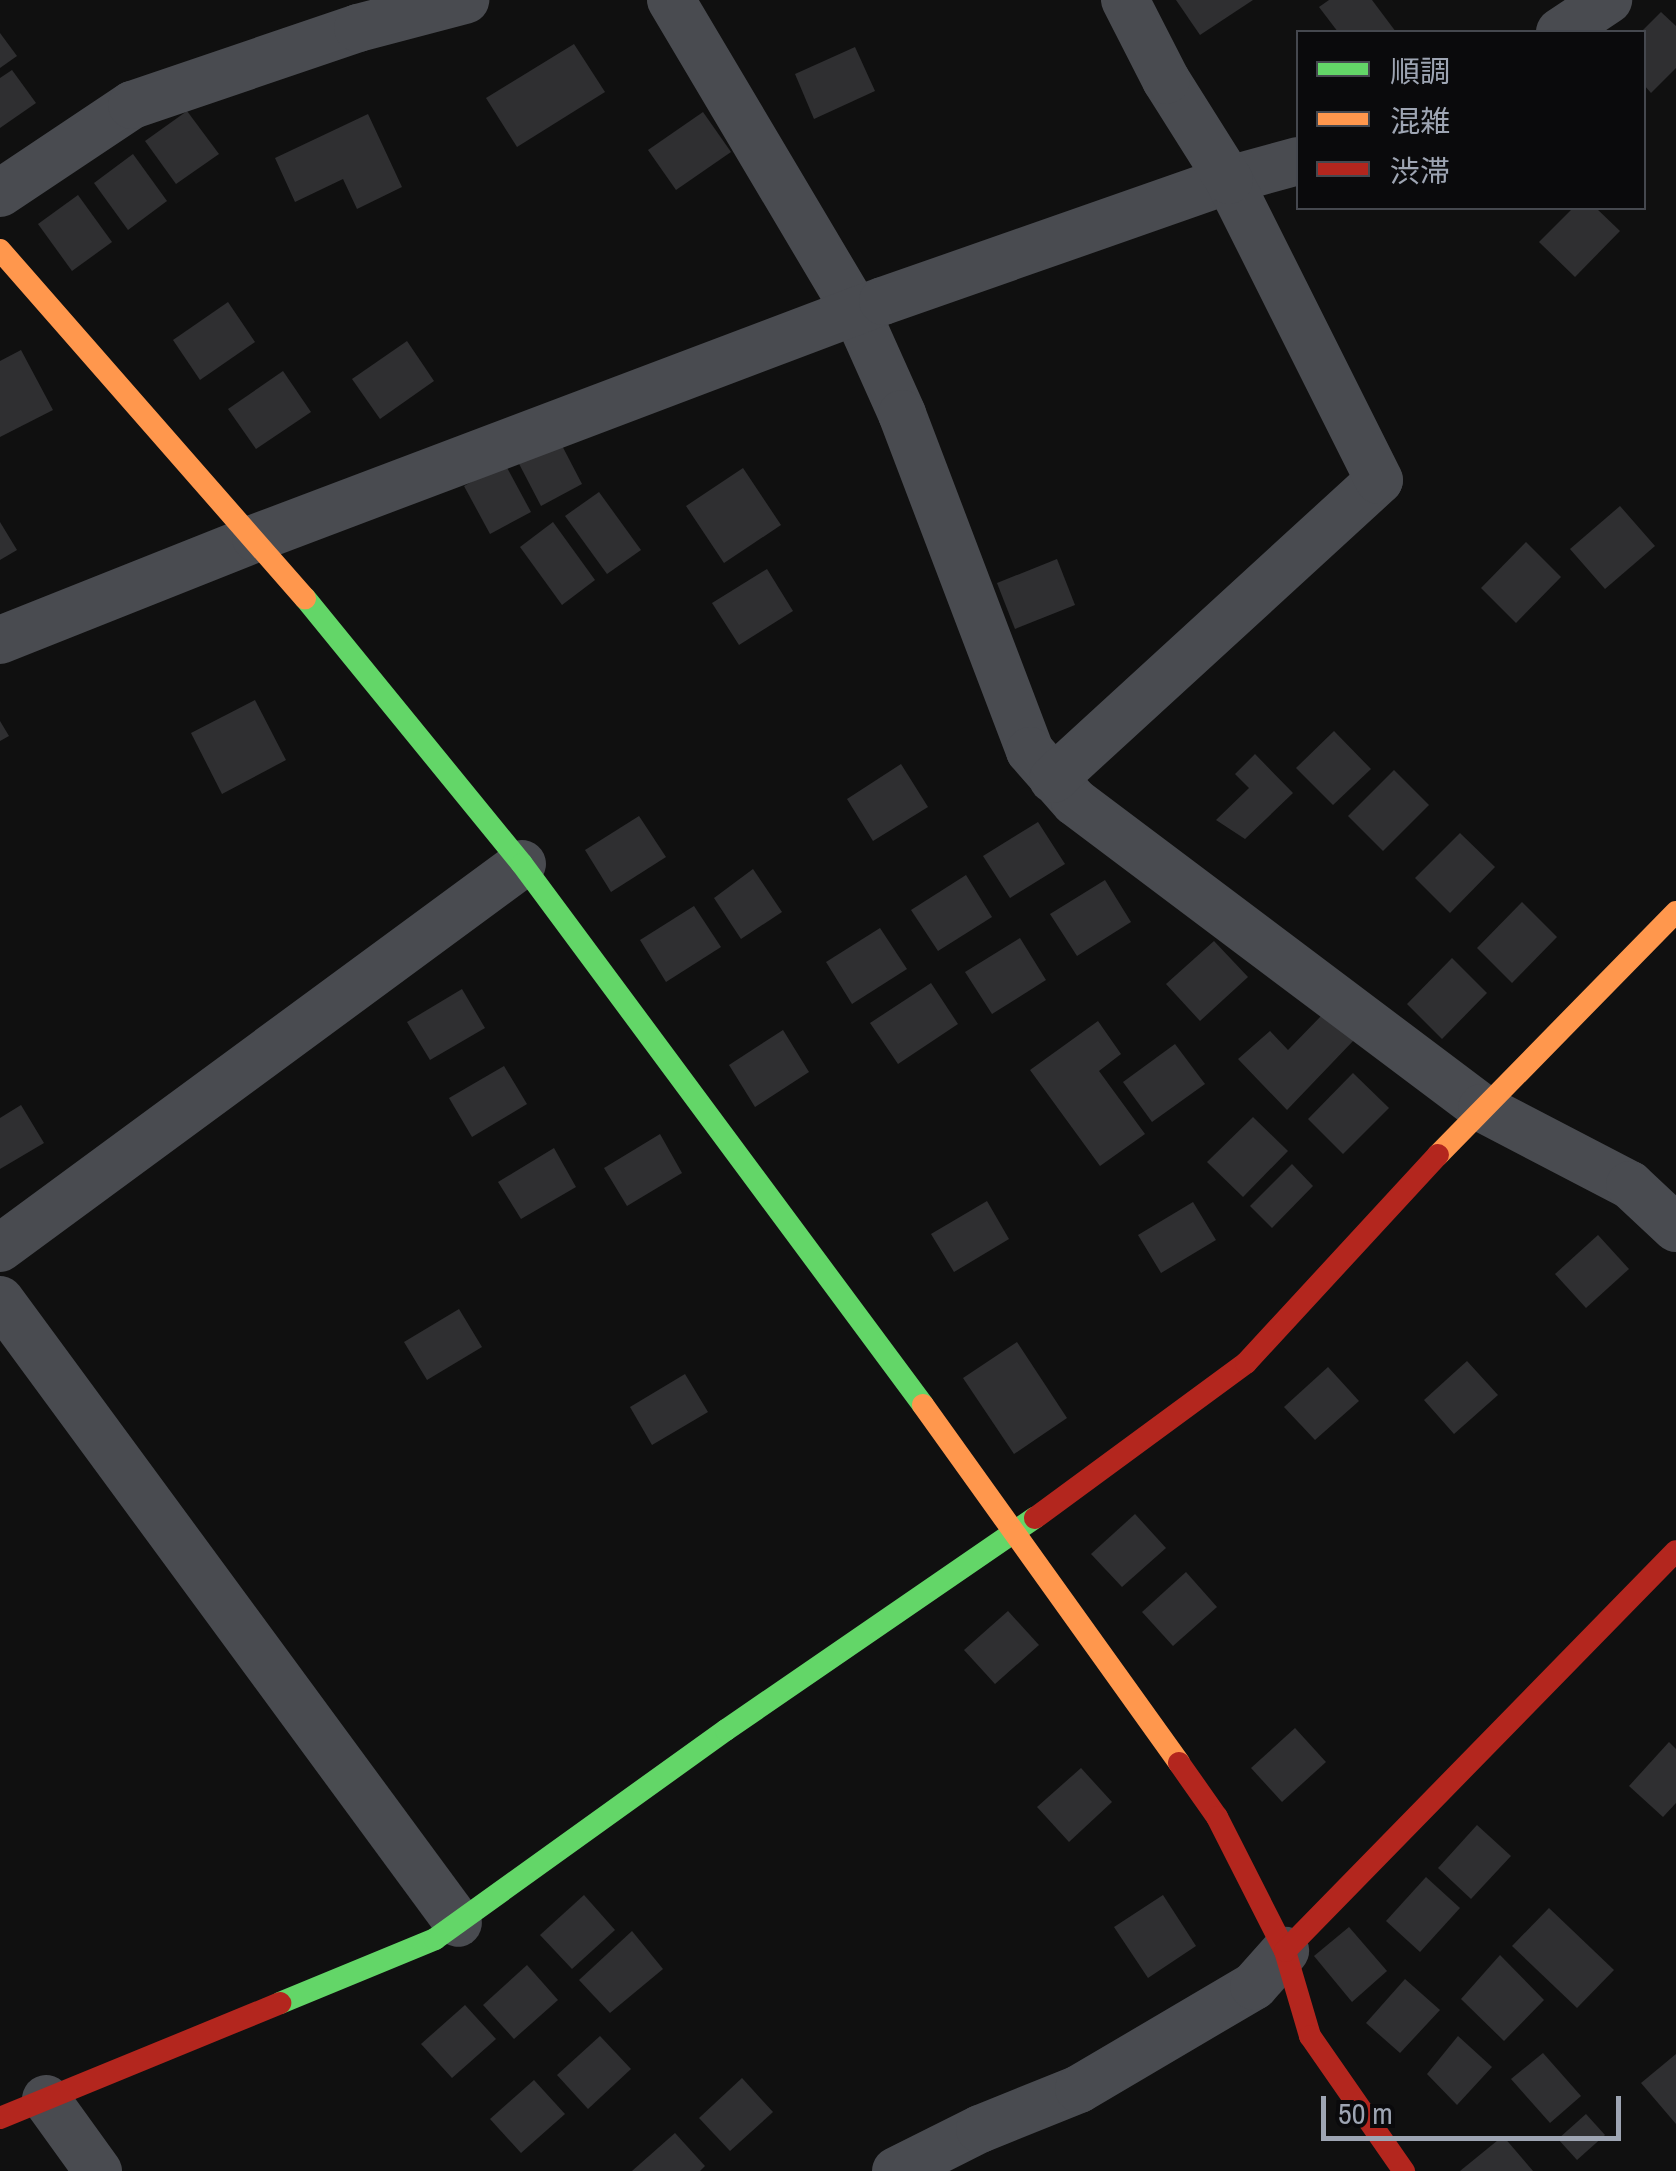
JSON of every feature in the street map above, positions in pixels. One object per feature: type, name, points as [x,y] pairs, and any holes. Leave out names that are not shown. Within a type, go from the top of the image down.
[{"type":"street","points":[[0,193],[132,105],[358,28],[465,0]]},
{"type":"street","points":[[671,0],[856,312],[902,414],[1030,751],[1075,802],[1482,1108],[1630,1185],[1676,1228]]},
{"type":"street","points":[[1053,779],[1379,480],[1228,180],[1166,80],[1125,0]]},
{"type":"street","points":[[1563,30],[1608,0]]},
{"type":"street","points":[[0,640],[256,538],[856,312],[1228,180],[1296,161]]},
{"type":"street","points":[[0,250],[256,538],[522,864],[1016,1532],[1216,1817],[1285,1951],[1310,2036],[1404,2171]]},
{"type":"street","points":[[0,1248],[522,864]]},
{"type":"street","points":[[0,2118],[435,1939],[726,1730],[1016,1532],[1246,1363],[1482,1108],[1676,912]]},
{"type":"street","points":[[0,1300],[458,1922]]},
{"type":"street","points":[[896,2171],[980,2129],[1080,2089],[1254,1986],[1676,1551]]},
{"type":"street","points":[[46,2099],[98,2171]]},
{"type":"building","points":[[1176,0],[1253,0],[1200,35]]},
{"type":"building","points":[[1329,0],[1372,0],[1394,30],[1336,30],[1319,7]]},
{"type":"building","points":[[1661,12],[1676,26],[1676,68],[1651,93],[1646,87],[1643,30]]},
{"type":"building","points":[[0,33],[17,56],[0,68]]},
{"type":"building","points":[[574,44],[605,92],[517,147],[486,98]]},
{"type":"building","points":[[855,47],[875,91],[814,119],[795,74]]},
{"type":"building","points":[[12,70],[36,103],[0,128],[0,78]]},
{"type":"building","points":[[187,111],[219,154],[176,184],[145,141]]},
{"type":"building","points":[[703,112],[731,152],[676,190],[648,150]]},
{"type":"building","points":[[368,114],[402,187],[357,209],[343,179],[295,202],[275,158]]},
{"type":"building","points":[[133,154],[167,201],[128,230],[94,183]]},
{"type":"building","points":[[78,195],[112,242],[72,271],[38,224]]},
{"type":"building","points":[[1571,210],[1598,210],[1620,231],[1575,277],[1539,242]]},
{"type":"building","points":[[228,302],[255,342],[200,380],[173,340]]},
{"type":"building","points":[[407,341],[434,381],[380,419],[352,379]]},
{"type":"building","points":[[21,350],[53,410],[0,437],[0,361]]},
{"type":"building","points":[[283,371],[311,412],[256,449],[228,409]]},
{"type":"building","points":[[557,436],[582,484],[541,506],[516,458]]},
{"type":"building","points":[[505,464],[531,512],[490,534],[464,486]]},
{"type":"building","points":[[743,468],[781,525],[724,563],[686,506]]},
{"type":"building","points":[[599,492],[641,550],[607,574],[565,516]]},
{"type":"building","points":[[1620,506],[1655,546],[1605,589],[1570,549]]},
{"type":"building","points":[[0,522],[17,550],[0,560]]},
{"type":"building","points":[[553,522],[595,580],[562,605],[520,547]]},
{"type":"building","points":[[1526,542],[1561,577],[1516,623],[1481,588]]},
{"type":"building","points":[[1057,559],[1075,605],[1015,629],[997,583]]},
{"type":"building","points":[[767,569],[793,611],[739,645],[712,603]]},
{"type":"building","points":[[255,700],[286,760],[222,794],[191,733]]},
{"type":"building","points":[[0,721],[9,736],[0,741]]},
{"type":"building","points":[[1334,731],[1371,769],[1333,805],[1296,768]]},
{"type":"building","points":[[1255,754],[1293,793],[1245,839],[1216,820],[1249,788],[1235,774]]},
{"type":"building","points":[[901,764],[928,807],[873,841],[847,799]]},
{"type":"building","points":[[1394,770],[1429,805],[1383,851],[1348,816]]},
{"type":"building","points":[[639,816],[666,857],[611,892],[585,850]]},
{"type":"building","points":[[1038,822],[1065,864],[1010,898],[983,856]]},
{"type":"building","points":[[1460,833],[1495,867],[1450,913],[1415,878]]},
{"type":"building","points":[[753,869],[782,912],[741,939],[714,898]]},
{"type":"building","points":[[966,875],[992,917],[938,951],[911,910]]},
{"type":"building","points":[[1105,880],[1131,922],[1077,956],[1050,914]]},
{"type":"building","points":[[1522,902],[1557,937],[1512,983],[1477,948]]},
{"type":"building","points":[[694,906],[721,947],[666,982],[640,940]]},
{"type":"building","points":[[880,928],[907,969],[852,1004],[826,962]]},
{"type":"building","points":[[1020,938],[1046,980],[992,1014],[965,972]]},
{"type":"building","points":[[1214,941],[1248,977],[1200,1021],[1166,984]]},
{"type":"building","points":[[1452,958],[1487,993],[1442,1039],[1407,1004]]},
{"type":"building","points":[[931,983],[958,1024],[898,1064],[870,1023]]},
{"type":"building","points":[[462,989],[485,1028],[430,1060],[407,1022]]},
{"type":"building","points":[[1322,1015],[1354,1040],[1287,1110],[1238,1059],[1270,1031],[1288,1050]]},
{"type":"building","points":[[1098,1021],[1121,1054],[1099,1071],[1145,1134],[1100,1166],[1030,1070]]},
{"type":"building","points":[[783,1030],[809,1072],[755,1107],[729,1065]]},
{"type":"building","points":[[1175,1044],[1205,1084],[1152,1122],[1123,1082]]},
{"type":"building","points":[[504,1066],[527,1104],[472,1137],[449,1098]]},
{"type":"building","points":[[1353,1073],[1389,1108],[1343,1154],[1308,1119]]},
{"type":"building","points":[[21,1105],[44,1143],[0,1169],[0,1118]]},
{"type":"building","points":[[1253,1117],[1288,1151],[1243,1197],[1207,1162]]},
{"type":"building","points":[[660,1134],[682,1173],[627,1206],[604,1168]]},
{"type":"building","points":[[554,1148],[576,1187],[521,1219],[498,1182]]},
{"type":"building","points":[[1292,1164],[1313,1186],[1272,1228],[1250,1206]]},
{"type":"building","points":[[987,1201],[1009,1239],[954,1272],[931,1234]]},
{"type":"building","points":[[1193,1202],[1216,1240],[1161,1273],[1138,1235]]},
{"type":"building","points":[[1598,1235],[1629,1269],[1586,1308],[1555,1274]]},
{"type":"building","points":[[459,1309],[482,1347],[427,1380],[404,1342]]},
{"type":"building","points":[[1017,1342],[1067,1418],[1014,1454],[963,1378]]},
{"type":"building","points":[[1467,1361],[1498,1395],[1454,1434],[1424,1400]]},
{"type":"building","points":[[1328,1367],[1359,1401],[1315,1440],[1284,1407]]},
{"type":"building","points":[[685,1374],[708,1412],[652,1445],[630,1407]]},
{"type":"building","points":[[1135,1514],[1166,1548],[1122,1587],[1091,1554]]},
{"type":"building","points":[[1186,1572],[1217,1607],[1173,1646],[1142,1612]]},
{"type":"building","points":[[1008,1611],[1039,1645],[995,1684],[964,1650]]},
{"type":"building","points":[[1295,1728],[1326,1762],[1282,1802],[1251,1768]]},
{"type":"building","points":[[1669,1742],[1676,1749],[1676,1803],[1663,1817],[1629,1786]]},
{"type":"building","points":[[1081,1768],[1112,1802],[1069,1842],[1037,1807]]},
{"type":"building","points":[[1477,1825],[1511,1856],[1471,1899],[1438,1868]]},
{"type":"building","points":[[1426,1877],[1460,1908],[1420,1952],[1386,1921]]},
{"type":"building","points":[[584,1895],[615,1930],[572,1969],[540,1935]]},
{"type":"building","points":[[1163,1895],[1196,1946],[1148,1978],[1114,1927]]},
{"type":"building","points":[[1549,1908],[1614,1970],[1577,2008],[1512,1946]]},
{"type":"building","points":[[1349,1927],[1387,1971],[1352,2002],[1314,1956]]},
{"type":"building","points":[[632,1931],[663,1969],[610,2013],[579,1980]]},
{"type":"building","points":[[1500,1955],[1544,2000],[1504,2041],[1461,1999]]},
{"type":"building","points":[[527,1965],[558,2000],[514,2039],[483,2005]]},
{"type":"building","points":[[1405,1979],[1440,2010],[1400,2053],[1366,2023]]},
{"type":"building","points":[[465,2005],[496,2039],[452,2078],[421,2044]]},
{"type":"building","points":[[600,2036],[631,2069],[588,2109],[557,2075]]},
{"type":"building","points":[[1458,2036],[1492,2067],[1457,2105],[1427,2074]]},
{"type":"building","points":[[1543,2053],[1581,2096],[1550,2123],[1511,2079]]},
{"type":"building","points":[[1676,2054],[1676,2124],[1641,2083]]},
{"type":"building","points":[[742,2078],[773,2112],[730,2151],[699,2118]]},
{"type":"building","points":[[534,2080],[565,2114],[521,2153],[490,2119]]},
{"type":"building","points":[[1586,2114],[1605,2135],[1577,2160],[1558,2139]]},
{"type":"building","points":[[675,2133],[705,2166],[700,2171],[632,2171]]},
{"type":"building","points":[[1503,2136],[1533,2171],[1460,2171]]},
{"type":"traffic: fast","points":[[305,598],[522,864],[923,1405]]},
{"type":"traffic: fast","points":[[280,2003],[435,1939],[726,1730],[1035,1518]]},
{"type":"traffic: slow","points":[[0,250],[305,598]]},
{"type":"traffic: slow","points":[[1438,1155],[1676,912]]},
{"type":"traffic: slow","points":[[923,1405],[1179,1763]]},
{"type":"traffic: jam","points":[[1035,1518],[1246,1363],[1438,1155]]},
{"type":"traffic: jam","points":[[1285,1951],[1676,1551]]},
{"type":"traffic: jam","points":[[1179,1763],[1217,1817],[1285,1951],[1310,2036],[1404,2171]]},
{"type":"traffic: jam","points":[[0,2118],[280,2003]]}]
